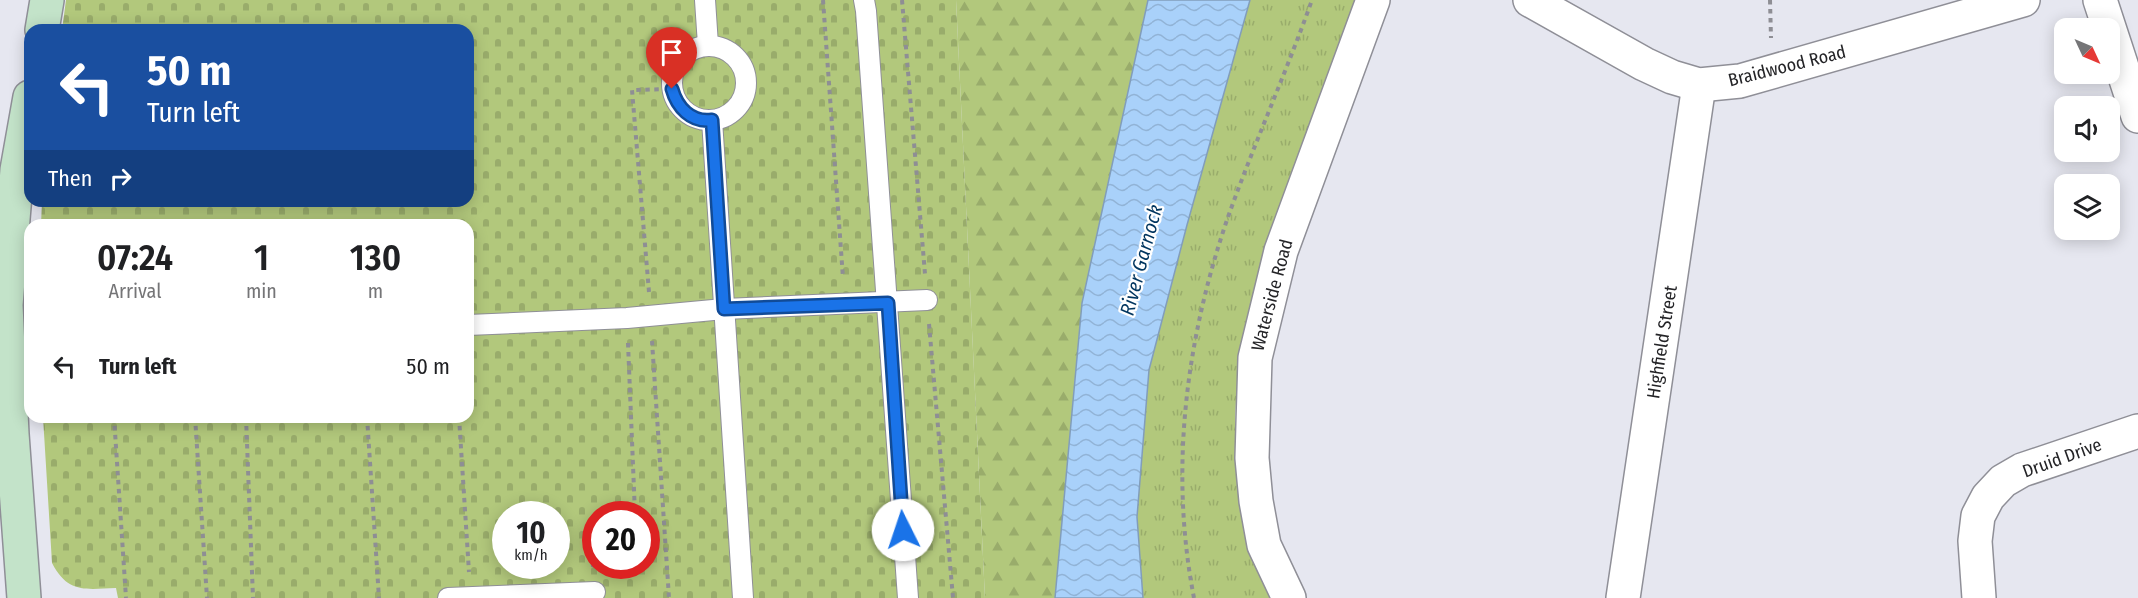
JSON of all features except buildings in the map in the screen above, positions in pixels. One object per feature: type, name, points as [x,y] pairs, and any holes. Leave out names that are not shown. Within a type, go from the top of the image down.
[{"type":"main road","points":[[43,24],[47,0]]},
{"type":"main road","points":[[24,119],[9,173],[6,305],[19,344],[7,463],[24,598]]},
{"type":"street","name":"Waterside Road","points":[[1289,598],[1264,545],[1256,501],[1252,458],[1255,358],[1281,251],[1373,0]]},
{"type":"street","name":"Braidwood Road","points":[[1530,0],[1644,64],[1672,77],[1700,85],[1740,81],[2023,0]]},
{"type":"street","points":[[2100,0],[2138,117]]},
{"type":"street","name":"Highfield Street","points":[[1623,598],[1700,85]]},
{"type":"street","name":"Druid Drive","points":[[1979,598],[1975,541],[1978,516],[1988,497],[2003,481],[2022,470],[2138,431]]},
{"type":"lane","points":[[705,0],[708,45]]},
{"type":"lane","points":[[864,0],[908,598]]},
{"type":"lane","points":[[708,45],[720,47],[739,60],[746,83],[739,106],[730,114],[712,120],[694,118],[684,111],[675,101],[672,89],[674,70],[684,54],[708,45]]},
{"type":"lane","points":[[712,120],[743,598]]},
{"type":"lane","points":[[474,325],[627,318],[724,309],[927,300]]},
{"type":"lane","points":[[448,598],[596,592]]},
{"type":"path","points":[[823,0],[845,304]]},
{"type":"path","points":[[1194,598],[1182,513],[1183,426],[1192,350],[1228,218],[1312,0]]},
{"type":"path","points":[[627,318],[634,501]]},
{"type":"path","points":[[114,423],[126,598]]},
{"type":"path","points":[[195,423],[207,598]]},
{"type":"path","points":[[246,423],[253,598]]},
{"type":"path","points":[[367,423],[379,598]]},
{"type":"path","points":[[459,423],[470,597]]},
{"type":"green space","points":[[66,0],[956,0],[985,598],[118,598],[116,588],[79,588],[71,585],[58,573],[52,563],[43,423],[474,423],[474,219],[41,219],[42,207],[474,207],[474,24],[63,24]]},
{"type":"green space","points":[[956,0],[1148,0],[1082,303],[1055,598],[985,598]]},
{"type":"green space","points":[[1250,0],[1358,0],[1268,244],[1251,306],[1239,370],[1235,434],[1243,525],[1251,554],[1271,598],[1143,598],[1137,517],[1149,370]]},
{"type":"water","name":"River Garnock","points":[[1148,0],[1250,0],[1149,370],[1137,517],[1143,598],[1055,598],[1082,303]]},
{"type":"route","points":[[672,89],[675,101],[684,111],[694,118],[712,120],[724,309],[888,303],[903,530]]}]
